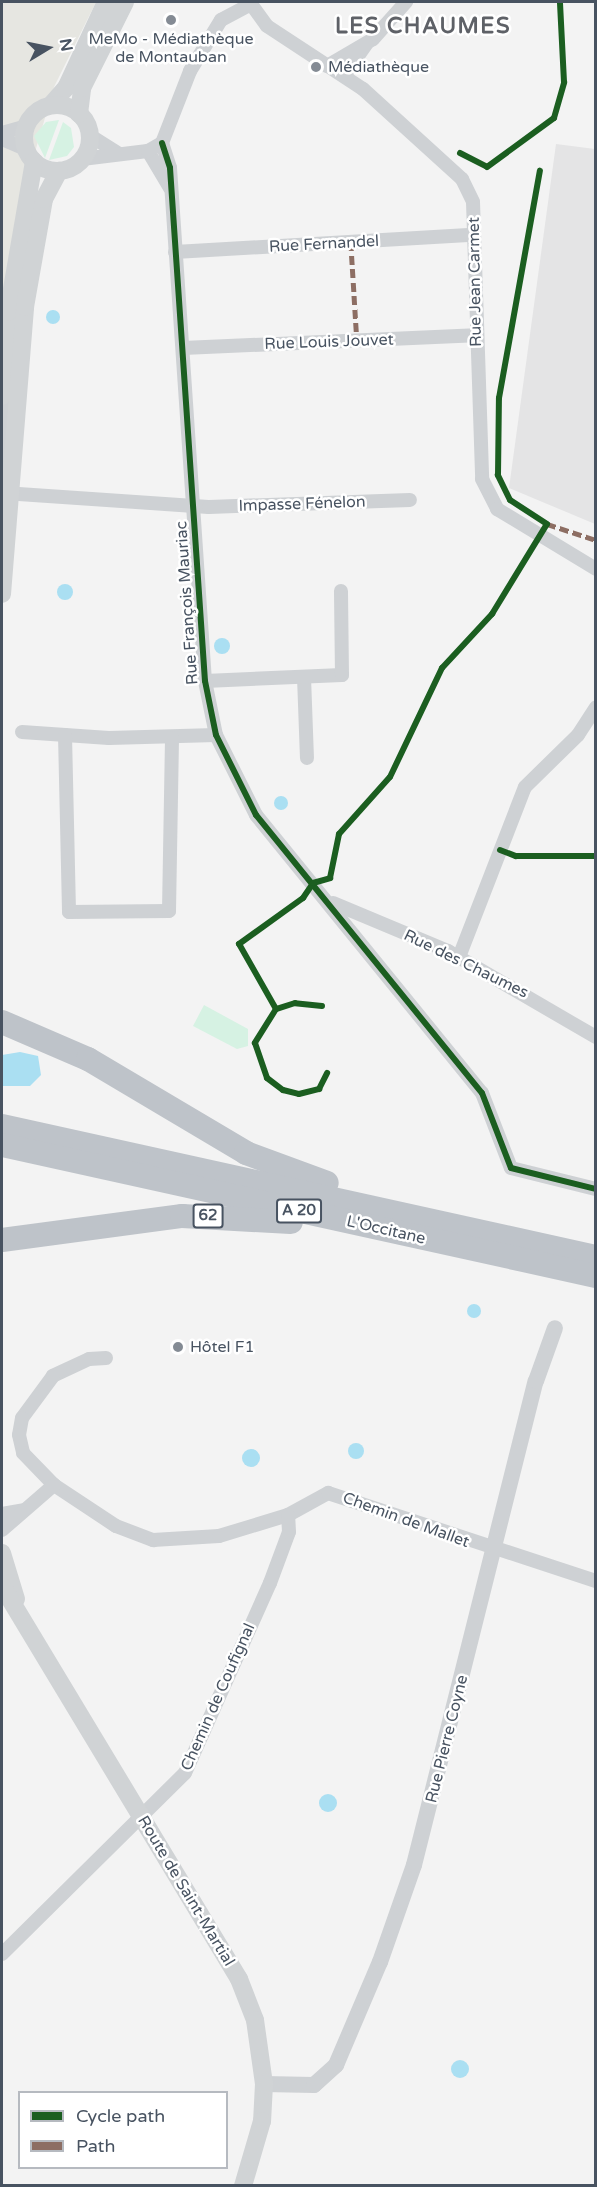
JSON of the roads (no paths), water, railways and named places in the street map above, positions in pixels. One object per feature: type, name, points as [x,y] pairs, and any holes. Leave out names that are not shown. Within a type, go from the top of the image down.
[{"type":"highway","points":[[2,1022],[88,1059],[246,1153],[415,1227]]},
{"type":"highway","name":"L'Occitane","points":[[2,1126],[415,1227],[596,1276]]},
{"type":"highway","name":"L'Occitane","points":[[2,1145],[415,1227],[596,1257]]},
{"type":"highway","name":"62","points":[[2,1240],[182,1216],[415,1227]]},
{"type":"main road","points":[[2,396],[29,155],[26,126],[35,113],[51,105],[66,88],[106,2]]},
{"type":"main road","points":[[2,594],[25,307],[44,199],[59,171],[82,159],[89,135],[79,114],[82,88],[125,2]]},
{"type":"main road","points":[[51,105],[79,114]]},
{"type":"main road","points":[[29,155],[59,171]]},
{"type":"main road","name":"Route de Saint-Martial","points":[[2,1553],[23,1621]]},
{"type":"main road","name":"Route de Saint-Martial","points":[[2,1586],[239,1979],[255,2020],[264,2084],[262,2121],[243,2186]]},
{"type":"street","points":[[344,76],[366,44],[406,2]]},
{"type":"street","name":"Rue Jean Carmet","points":[[162,143],[190,71],[221,20],[251,4],[267,26],[344,76],[462,179],[473,202],[482,479],[497,509],[596,569]]},
{"type":"street","points":[[327,66],[366,44]]},
{"type":"street","points":[[2,133],[26,126]]},
{"type":"street","points":[[89,135],[119,154]]},
{"type":"street","points":[[2,139],[29,155]]},
{"type":"street","points":[[82,159],[148,151],[162,143]]},
{"type":"street","name":"Rue François Mauriac","points":[[162,143],[171,189],[205,681],[216,735],[256,815],[331,902],[482,1093],[511,1168],[596,1189]]},
{"type":"street","name":"Rue François Mauriac","points":[[148,151],[171,189]]},
{"type":"street","name":"Rue Fernandel","points":[[175,252],[473,235]]},
{"type":"street","name":"Rue Louis Jouvet","points":[[183,348],[476,335]]},
{"type":"street","points":[[4,364],[2,486],[10,494]]},
{"type":"street","name":"Impasse Fénelon","points":[[10,494],[194,506],[410,500]]},
{"type":"street","points":[[205,681],[342,675],[341,591]]},
{"type":"street","points":[[304,677],[307,758]]},
{"type":"street","points":[[459,957],[525,787],[578,735],[596,707]]},
{"type":"street","points":[[22,732],[172,738],[216,735]]},
{"type":"street","points":[[66,735],[69,912],[169,911],[172,738]]},
{"type":"street","name":"Rue des Chaumes","points":[[331,902],[459,957],[596,1037]]},
{"type":"street","name":"Rue Pierre Coyne","points":[[264,2084],[315,2085],[340,2055],[414,1865],[555,1328]]},
{"type":"street","name":"Chemin de Mallet","points":[[106,1358],[88,1359],[53,1376],[22,1418],[23,1453],[54,1485],[80,1506],[153,1540],[219,1536],[288,1515],[328,1493],[495,1552],[596,1581]]},
{"type":"street","points":[[2,1530],[54,1485]]},
{"type":"street","points":[[2,1514],[24,1510]]},
{"type":"street","name":"Chemin de Coufignal","points":[[2,1954],[175,1787],[193,1759],[270,1583],[289,1532],[288,1515]]},
{"type":"water","points":[[53,310],[58,312],[60,317],[58,322],[53,324],[48,322],[46,317],[48,312]]},
{"type":"water","points":[[65,584],[73,592],[65,600],[57,592]]},
{"type":"water","points":[[222,638],[230,646],[222,654],[214,646]]},
{"type":"water","points":[[281,796],[286,798],[288,803],[286,808],[281,810],[276,808],[274,803],[276,798]]},
{"type":"water","points":[[20,1052],[38,1056],[41,1075],[30,1086],[2,1086],[2,1055]]},
{"type":"water","points":[[474,1304],[479,1306],[481,1311],[479,1316],[474,1318],[469,1316],[467,1311],[469,1306]]},
{"type":"water","points":[[356,1443],[364,1451],[356,1459],[348,1451]]},
{"type":"water","points":[[251,1449],[257,1452],[260,1458],[257,1464],[251,1467],[245,1464],[242,1458],[245,1452]]},
{"type":"water","points":[[328,1794],[334,1797],[337,1803],[334,1809],[328,1812],[322,1809],[319,1803],[322,1797]]},
{"type":"water","points":[[456,2060],[464,2060],[469,2065],[467,2076],[456,2078],[451,2073],[451,2065]]},
{"type":"place","name":"MeMo - Médiathèque de Montauban","points":[[171,20]]},
{"type":"place","name":"Médiathèque","points":[[316,67]]},
{"type":"place","name":"Hôtel F1","points":[[178,1347]]},
{"type":"district","name":"LES CHAUMES","points":[[423,27]]}]
